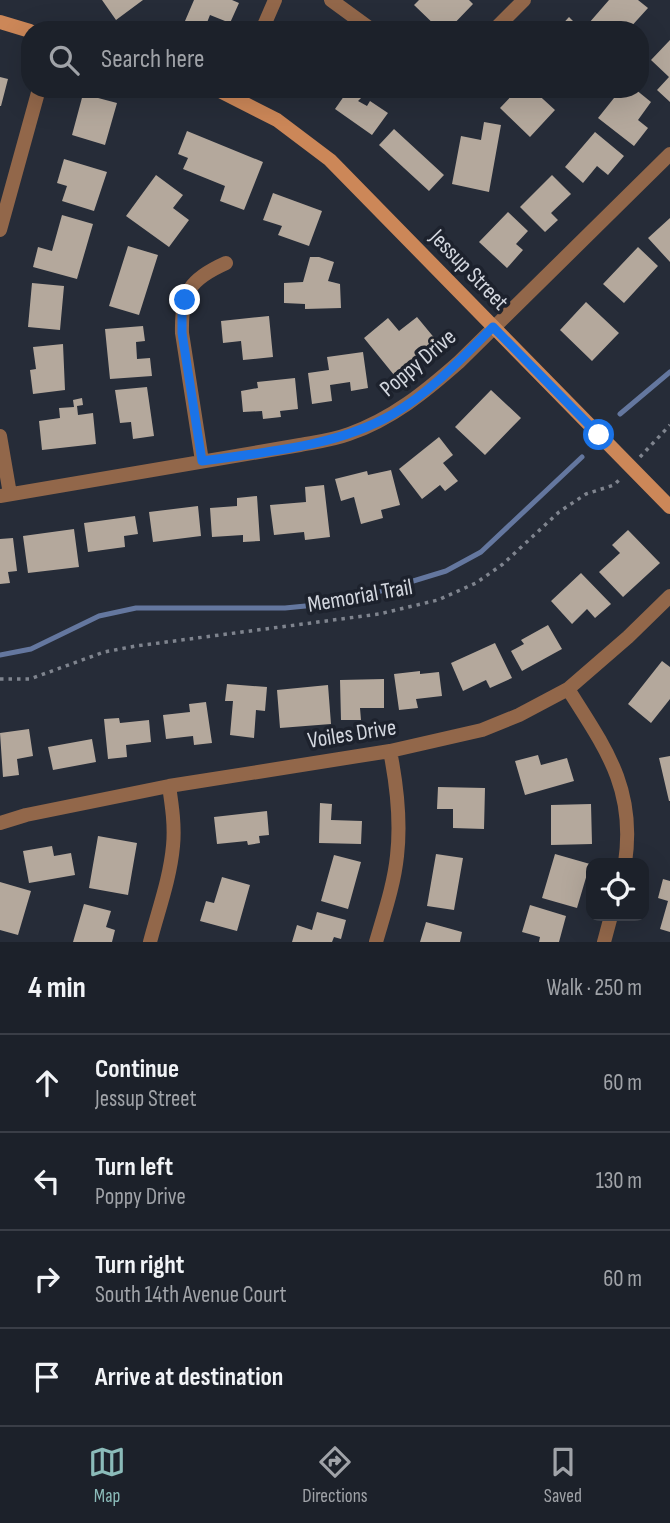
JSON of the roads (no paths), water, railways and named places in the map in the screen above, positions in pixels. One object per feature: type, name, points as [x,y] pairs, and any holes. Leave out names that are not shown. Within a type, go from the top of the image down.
[{"type":"street","points":[[265,21],[275,0]]},
{"type":"street","points":[[331,0],[360,21]]},
{"type":"street","points":[[503,21],[524,0]]},
{"type":"street","points":[[0,22],[21,28]]},
{"type":"street","points":[[0,230],[37,98]]},
{"type":"street","name":"Jessup Street","points":[[242,98],[330,160],[670,507]]},
{"type":"street","name":"Poppy Drive","points":[[5,495],[300,445],[346,435],[391,415],[428,389],[670,154]]},
{"type":"street","points":[[202,461],[182,333],[182,313],[194,282],[204,273],[226,263]]},
{"type":"street","points":[[0,436],[5,495]]},
{"type":"street","name":"Voiles Drive","points":[[0,823],[26,815],[169,786],[390,751],[482,730],[568,690],[670,596]]},
{"type":"street","points":[[568,690],[600,738],[616,770],[627,815],[625,858]]},
{"type":"street","points":[[376,942],[397,859],[399,835],[390,751]]},
{"type":"street","points":[[150,942],[174,845],[169,786]]},
{"type":"street","points":[[604,942],[610,921]]},
{"type":"waterway","points":[[620,414],[670,372]]},
{"type":"waterway","points":[[0,655],[31,649],[99,616],[136,608],[285,608],[326,604],[374,593],[446,571],[481,552],[582,457]]}]
